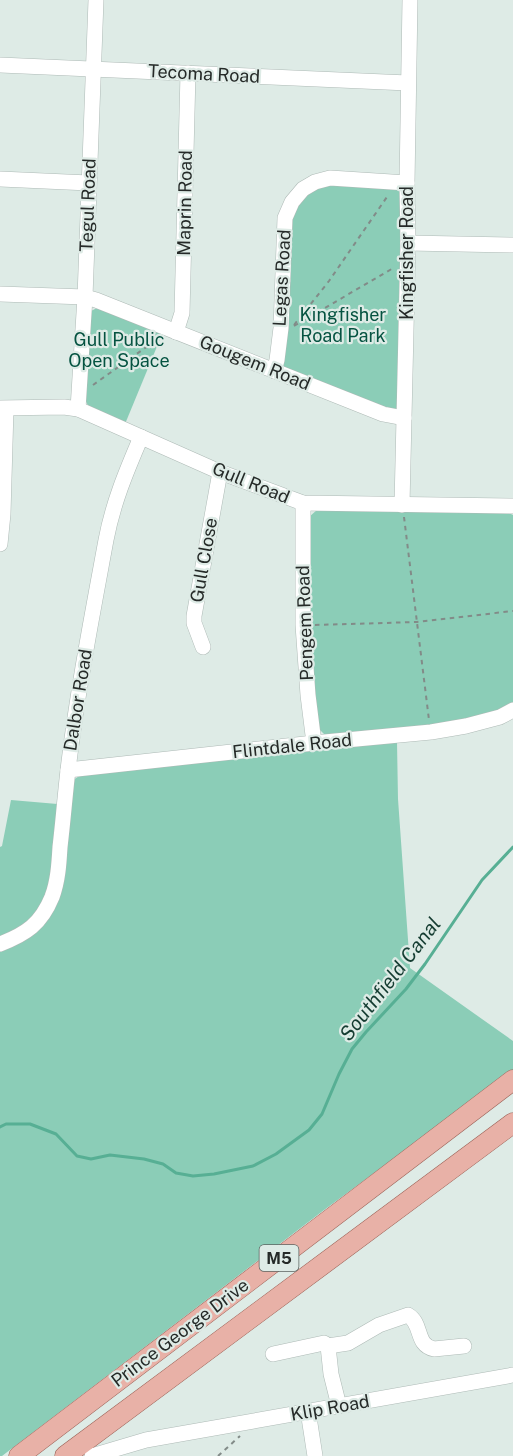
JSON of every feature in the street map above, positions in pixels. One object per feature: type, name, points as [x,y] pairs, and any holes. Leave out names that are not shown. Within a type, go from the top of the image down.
[{"type":"main road","name":"Prince George Drive","points":[[19,1456],[513,1080]]},
{"type":"main road","name":"Prince George Drive","points":[[65,1456],[89,1448],[513,1124]]},
{"type":"main road","points":[[32,1456],[56,1444],[89,1448]]},
{"type":"street","name":"Tegul Road","points":[[78,409],[85,297],[96,0]]},
{"type":"street","name":"Kingfisher Road","points":[[402,505],[408,243],[400,182],[408,82],[410,0]]},
{"type":"street","name":"Tecoma Road","points":[[0,65],[408,82]]},
{"type":"street","name":"Maprin Road","points":[[176,332],[182,313],[188,73]]},
{"type":"street","points":[[0,178],[89,183]]},
{"type":"street","name":"Legas Road","points":[[274,371],[281,328],[285,218],[292,202],[303,189],[315,182],[330,178],[400,182]]},
{"type":"street","points":[[408,243],[513,245]]},
{"type":"street","name":"Gougem Road","points":[[0,294],[85,297],[96,300],[383,414],[404,418]]},
{"type":"street","name":"Gull Road","points":[[3,409],[63,407],[78,409],[220,472],[303,503],[513,506]]},
{"type":"street","points":[[0,544],[3,514],[3,409]]},
{"type":"street","name":"Dalbor Road","points":[[0,944],[20,936],[45,912],[58,874],[80,681],[110,517],[141,437]]},
{"type":"street","name":"Gull Close","points":[[203,647],[194,616],[220,472]]},
{"type":"street","name":"Pengem Road","points":[[303,503],[303,625],[314,742]]},
{"type":"street","name":"Flintdale Road","points":[[68,771],[314,742],[431,732],[478,723],[500,717],[513,710]]},
{"type":"street","points":[[273,1354],[324,1343],[328,1346],[348,1343],[379,1325],[408,1315],[414,1320],[423,1342],[430,1349],[464,1346]]},
{"type":"street","points":[[328,1346],[331,1374],[339,1406]]},
{"type":"street","name":"Klip Road","points":[[89,1448],[513,1375]]},
{"type":"street","points":[[308,1411],[315,1456]]},
{"type":"path","points":[[400,182],[329,281],[292,327],[407,259]]},
{"type":"path","points":[[80,391],[85,391],[159,338],[163,330],[176,332]]},
{"type":"path","points":[[402,505],[431,732]]},
{"type":"path","points":[[303,625],[417,622],[513,611]]},
{"type":"path","points":[[218,1456],[240,1436]]},
{"type":"green space","name":"Kingfisher Road Park","points":[[315,182],[407,183],[404,418],[274,371],[285,218]]},
{"type":"green space","name":"Gull Public Open Space","points":[[97,308],[163,332],[125,424],[89,408],[85,399],[91,311]]},
{"type":"green space","points":[[317,510],[509,513],[513,515],[513,705],[450,724],[325,735],[318,728],[309,640],[309,517]]},
{"type":"green space","points":[[397,742],[398,799],[410,968],[513,1041],[513,1070],[0,1456],[0,847],[11,800],[69,805],[73,780],[81,775]]},
{"type":"waterway","name":"Southfield Canal","points":[[0,1127],[6,1124],[30,1124],[56,1134],[77,1156],[91,1159],[110,1155],[144,1159],[163,1164],[176,1173],[193,1176],[253,1166],[276,1154],[309,1130],[322,1114],[352,1049],[406,989],[482,880],[513,847]]}]
